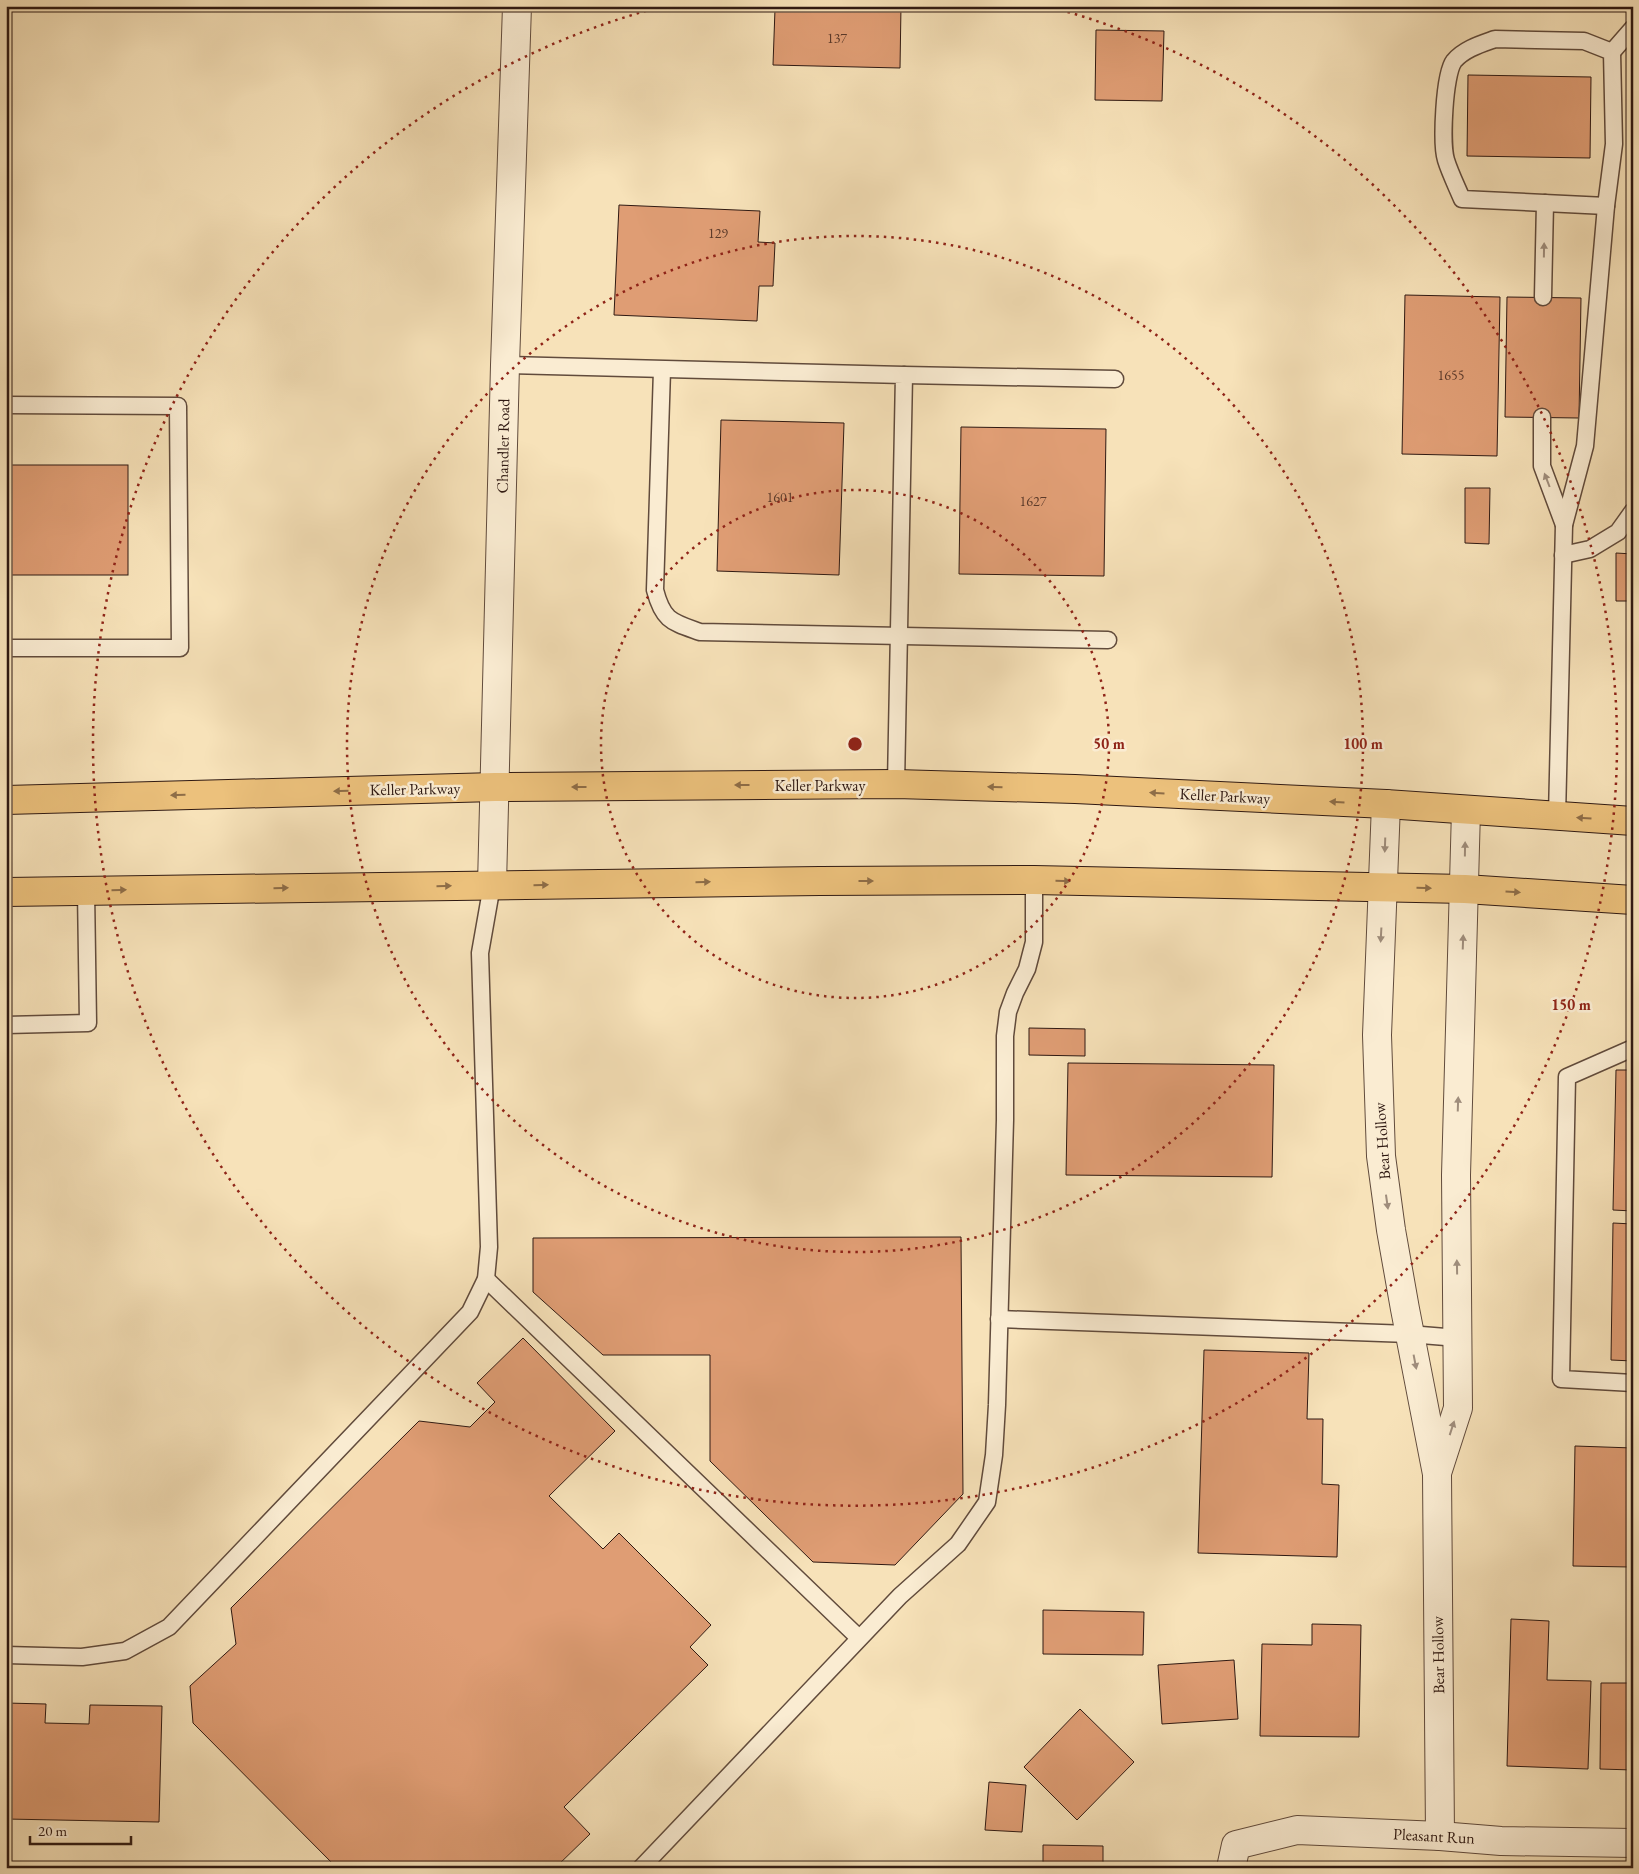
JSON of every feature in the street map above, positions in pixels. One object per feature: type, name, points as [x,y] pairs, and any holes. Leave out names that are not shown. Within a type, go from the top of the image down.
[{"type":"main road","name":"Keller Parkway","points":[[6,800],[494,787],[896,784],[1075,789],[1386,804],[1633,821]]},
{"type":"main road","points":[[6,892],[1034,880],[1383,886],[1465,889],[1633,900]]},
{"type":"street","name":"Chandler Road","points":[[492,885],[505,365],[517,6]]},
{"type":"street","name":"Bear Hollow","points":[[1386,804],[1376,1036],[1381,1156],[1391,1230],[1409,1334],[1437,1474],[1440,1836]]},
{"type":"street","name":"Bear Hollow","points":[[1437,1474],[1458,1408],[1456,1175],[1466,810]]},
{"type":"street","name":"Pleasant Run","points":[[1233,1856],[1297,1830],[1440,1836],[1501,1841],[1633,1843]]},
{"type":"lane","points":[[1557,816],[1564,525],[1586,446],[1606,206],[1614,144],[1612,52],[1633,28]]},
{"type":"lane","points":[[1606,206],[1462,200],[1445,159],[1443,119],[1447,82],[1453,62],[1470,49],[1495,39],[1584,41],[1612,52]]},
{"type":"lane","points":[[1543,297],[1545,203]]},
{"type":"lane","points":[[505,365],[1115,379]]},
{"type":"lane","points":[[662,370],[655,590],[659,607],[669,618],[700,632],[1108,640]]},
{"type":"lane","points":[[896,784],[897,635],[904,375]]},
{"type":"lane","points":[[6,405],[178,406],[180,648],[6,648]]},
{"type":"lane","points":[[1542,417],[1542,466],[1564,525]]},
{"type":"lane","points":[[1563,555],[1590,549],[1618,532],[1633,511]]},
{"type":"lane","points":[[641,1868],[900,1596],[958,1544],[987,1502],[994,1455],[1000,1318],[1005,1036],[1008,1012],[1015,992],[1027,969],[1034,942],[1034,880]]},
{"type":"lane","points":[[6,1655],[82,1657],[125,1651],[169,1627],[470,1312],[486,1279],[489,1246],[480,953],[492,885]]},
{"type":"lane","points":[[6,1025],[88,1022],[86,891]]},
{"type":"lane","points":[[1633,1048],[1567,1077],[1561,1378],[1633,1383]]},
{"type":"lane","points":[[486,1279],[859,1638]]},
{"type":"lane","points":[[1000,1318],[1409,1334],[1458,1338]]},
{"type":"building","points":[[800,6],[901,6],[900,68],[773,65],[775,9],[799,10]]},
{"type":"building","points":[[1096,30],[1164,31],[1162,101],[1095,100]]},
{"type":"building","points":[[1468,75],[1591,77],[1590,158],[1467,156]]},
{"type":"building","points":[[619,205],[760,211],[758,242],[775,243],[773,286],[759,286],[757,321],[614,315]]},
{"type":"building","points":[[1405,295],[1500,297],[1497,456],[1402,454]]},
{"type":"building","points":[[1507,297],[1581,298],[1579,418],[1505,417]]},
{"type":"building","points":[[721,420],[844,423],[839,575],[717,571]]},
{"type":"building","points":[[961,427],[1106,429],[1104,576],[959,574]]},
{"type":"building","points":[[6,465],[128,465],[128,575],[6,575]]},
{"type":"building","points":[[1465,488],[1490,488],[1489,544],[1465,543]]},
{"type":"building","points":[[1616,553],[1633,554],[1633,601],[1616,601]]},
{"type":"building","points":[[1029,1028],[1085,1029],[1085,1056],[1029,1055]]},
{"type":"building","points":[[1068,1063],[1274,1065],[1272,1177],[1066,1175]]},
{"type":"building","points":[[1616,1070],[1633,1070],[1633,1211],[1613,1210]]},
{"type":"building","points":[[1613,1223],[1633,1224],[1633,1361],[1611,1360]]},
{"type":"building","points":[[961,1237],[963,1494],[895,1565],[813,1562],[710,1461],[710,1355],[603,1355],[533,1292],[533,1238]]},
{"type":"building","points":[[523,1338],[615,1431],[549,1496],[603,1549],[619,1533],[711,1625],[690,1647],[708,1665],[564,1807],[590,1834],[555,1868],[337,1868],[193,1723],[190,1686],[236,1644],[231,1608],[419,1421],[470,1427],[495,1402],[477,1383]]},
{"type":"building","points":[[1204,1350],[1309,1353],[1307,1419],[1323,1419],[1322,1484],[1339,1485],[1337,1557],[1198,1553]]},
{"type":"building","points":[[1575,1446],[1633,1448],[1633,1525],[1631,1525],[1630,1567],[1573,1566]]},
{"type":"building","points":[[1043,1610],[1144,1612],[1143,1655],[1043,1654]]},
{"type":"building","points":[[1511,1619],[1549,1621],[1547,1680],[1591,1681],[1588,1769],[1507,1766]]},
{"type":"building","points":[[1312,1624],[1361,1625],[1359,1737],[1260,1736],[1262,1644],[1312,1645]]},
{"type":"building","points":[[1234,1660],[1238,1719],[1162,1724],[1158,1665]]},
{"type":"building","points":[[1601,1683],[1632,1683],[1633,1770],[1600,1769]]},
{"type":"building","points":[[6,1703],[46,1704],[45,1723],[89,1724],[90,1705],[162,1706],[159,1822],[6,1819]]},
{"type":"building","points":[[1080,1709],[1134,1762],[1077,1820],[1024,1767]]},
{"type":"building","points":[[989,1782],[1026,1785],[1022,1832],[985,1830]]},
{"type":"building","points":[[1043,1845],[1103,1846],[1103,1868],[1043,1868]]}]
